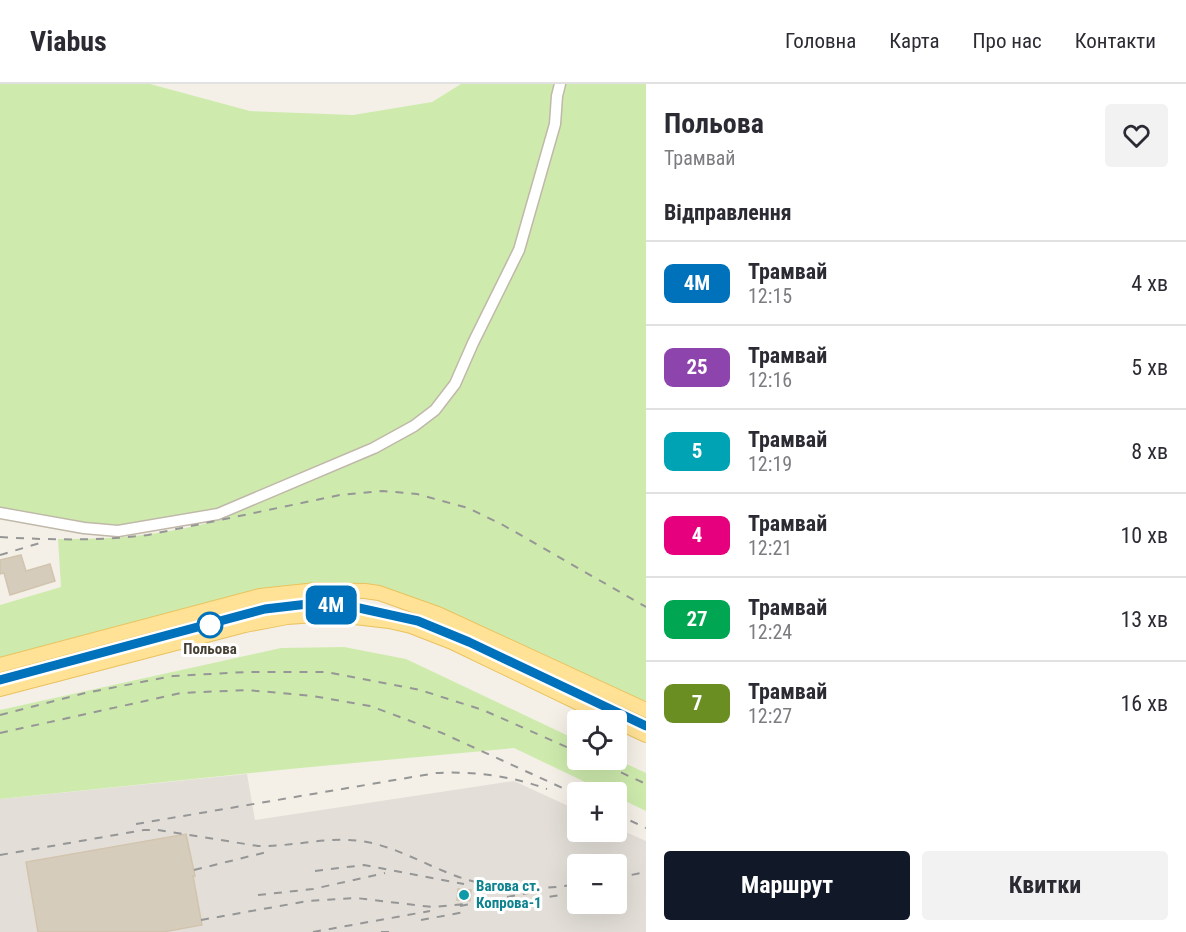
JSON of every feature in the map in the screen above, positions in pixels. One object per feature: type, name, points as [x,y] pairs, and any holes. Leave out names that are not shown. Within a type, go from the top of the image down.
[{"type":"main road","points":[[0,665],[260,596],[316,590],[365,591],[438,614],[646,710]]},
{"type":"main road","points":[[0,689],[245,625],[287,617],[329,614],[389,621],[421,630],[452,642],[592,710]]},
{"type":"main road","points":[[627,726],[646,735]]},
{"type":"street","points":[[0,513],[84,528],[118,531],[218,514],[374,448],[414,426],[435,410],[455,384],[519,250],[555,124],[560,84]]},
{"type":"shaded area","points":[[247,774],[255,820],[514,781],[567,805],[567,842],[627,842],[627,832],[646,841],[646,932],[0,932],[0,799]]},
{"type":"green space","points":[[0,84],[150,84],[250,111],[353,115],[432,102],[461,84],[646,84],[646,710],[379,594],[297,591],[0,665],[0,605],[61,587],[58,539],[98,539],[139,535],[219,520],[218,514],[118,531],[0,513]]},
{"type":"green space","points":[[344,647],[406,659],[567,735],[567,770],[627,770],[627,764],[646,773],[646,811],[627,802],[627,782],[585,782],[514,748],[0,799],[0,710],[281,648]]},
{"type":"building","points":[[21,555],[26,571],[50,564],[55,581],[10,595],[4,573],[0,574],[0,560]]},
{"type":"building","points":[[186,834],[202,925],[163,932],[38,932],[26,862]]},
{"type":"building","name":"Вагова ст. Копрова-1","points":[[458,889],[471,890],[470,901],[457,900]]},
{"type":"tram line","points":[[0,679],[265,609],[308,604],[350,606],[418,621],[469,642],[646,726]]},
{"type":"tram line","name":"4М","points":[[0,680],[265,609],[324,604],[366,608],[402,616],[434,627],[646,726]]},
{"type":"railway","points":[[0,537],[37,539],[130,537],[340,495],[383,491],[417,494],[468,508],[503,525],[646,607]]},
{"type":"railway","points":[[0,555],[40,543]]},
{"type":"railway","points":[[0,715],[85,693],[173,676],[247,672],[326,672],[420,690],[483,710],[567,747]]},
{"type":"railway","points":[[0,733],[181,693],[247,690],[313,696],[370,706],[392,714],[442,733],[567,790]]},
{"type":"railway","points":[[616,770],[646,784]]},
{"type":"railway","points":[[136,824],[436,773],[492,775],[547,789]]},
{"type":"railway","points":[[627,819],[646,828]]},
{"type":"railway","points":[[0,855],[144,830],[158,830],[258,846],[353,840],[390,848],[456,876],[485,884],[516,888],[567,885]]},
{"type":"railway","points":[[194,870],[271,851]]},
{"type":"railway","points":[[315,871],[364,865],[464,884]]},
{"type":"railway","points":[[627,876],[646,872]]},
{"type":"railway","points":[[258,895],[313,889],[385,873]]},
{"type":"railway","points":[[460,906],[528,893]]},
{"type":"railway","points":[[518,902],[560,895]]},
{"type":"railway","points":[[201,920],[308,901],[356,898],[432,907],[466,904]]},
{"type":"railway","points":[[313,932],[430,911]]},
{"type":"railway","points":[[421,920],[465,912]]},
{"type":"railway","points":[[381,932],[390,932]]},
{"type":"place","name":"Польова","points":[[210,625]]},
{"type":"place","name":"Вагова ст. Копрова-1","points":[[464,895]]}]
